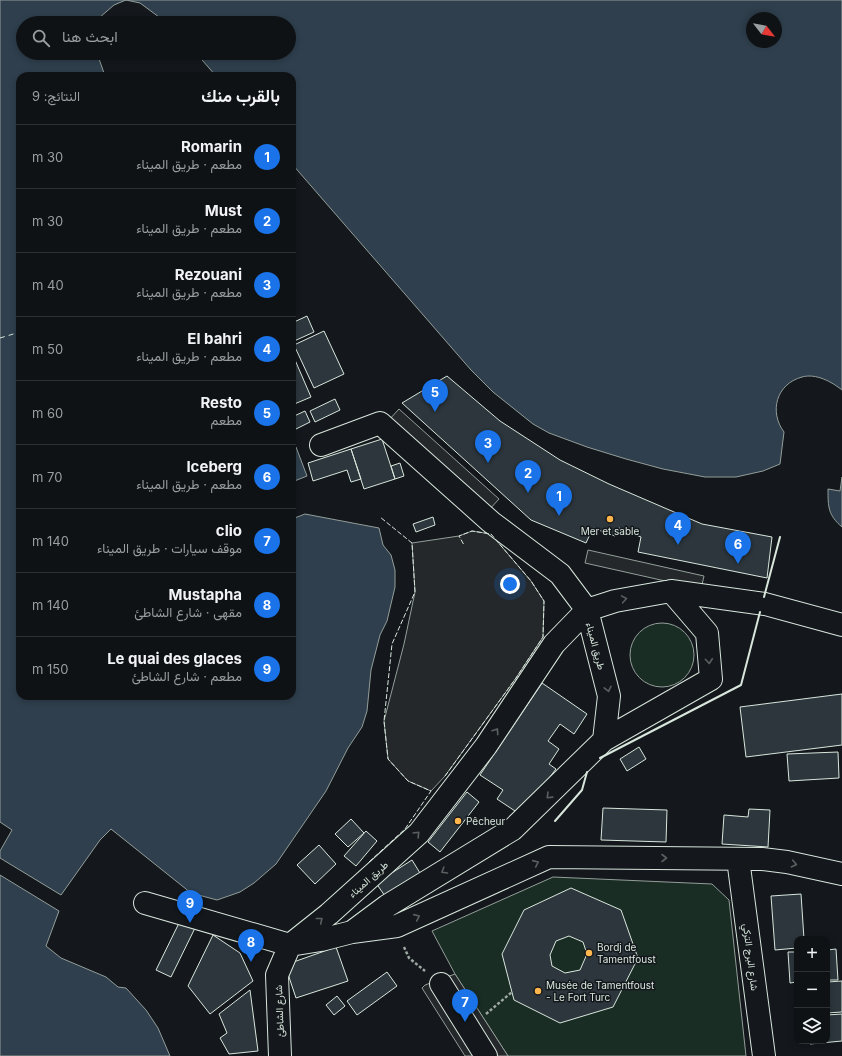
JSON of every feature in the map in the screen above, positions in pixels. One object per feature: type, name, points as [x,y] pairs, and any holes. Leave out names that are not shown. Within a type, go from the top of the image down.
[{"type":"street","points":[[321,445],[380,424],[491,522],[560,574],[587,610],[615,601],[671,591],[765,604],[842,625]]},
{"type":"street","points":[[352,932],[387,906],[514,829],[604,740],[711,679],[707,633],[671,591]]},
{"type":"street","name":"طريق الميناء","points":[[587,610],[609,696],[604,740]]},
{"type":"street","name":"طريق الميناء","points":[[290,945],[329,914],[419,833],[486,746],[554,644],[587,610]]},
{"type":"street","points":[[145,903],[290,945],[321,940],[352,932],[397,926],[549,857],[762,859],[787,862],[842,874]]},
{"type":"street","name":"شارع البرج التركي","points":[[738,859],[764,1056]]},
{"type":"street","points":[[387,906],[397,926]]},
{"type":"street","name":"شارع الشاطئ","points":[[280,1056],[277,975],[290,945]]},
{"type":"street","points":[[441,984],[486,1056]]},
{"type":"path","points":[[397,926],[408,958],[441,984]]},
{"type":"path","points":[[468,1028],[512,992]]},
{"type":"green space","points":[[656,623],[668,623],[685,632],[692,643],[694,655],[692,667],[685,678],[668,687],[656,687],[644,682],[635,673],[630,661],[630,649],[635,637],[644,628]]},
{"type":"green space","name":"Bordj de Tamentfoust","points":[[553,877],[712,884],[729,900],[746,1056],[508,1056],[455,974],[432,931]]},
{"type":"shaded area","points":[[399,409],[499,499],[488,511],[388,421]]},
{"type":"shaded area","points":[[472,531],[491,534],[531,581],[544,601],[543,637],[516,678],[445,776],[431,791],[408,781],[388,759],[384,721],[404,644],[415,592],[412,543],[459,536]]},
{"type":"shaded area","points":[[588,550],[704,576],[701,589],[585,563]]},
{"type":"shaded area","points":[[455,974],[508,1056],[465,1056],[422,988],[425,985]]},
{"type":"water","points":[[0,0],[126,0],[114,5],[101,16],[16,16],[16,60],[99,60],[104,72],[16,72],[16,700],[296,700],[296,517],[305,514],[379,528],[383,545],[391,555],[395,570],[395,587],[387,621],[380,635],[371,670],[367,711],[362,727],[348,748],[326,791],[276,864],[254,883],[240,892],[217,900],[191,893],[111,829],[100,840],[61,895],[0,858],[0,851],[12,830],[0,822]]},
{"type":"water","points":[[126,0],[842,0],[842,390],[829,381],[813,376],[802,377],[786,386],[781,392],[776,408],[779,424],[784,432],[780,464],[763,471],[736,477],[705,477],[663,469],[587,447],[549,433],[533,424],[493,392],[471,370],[296,169],[296,72],[213,72],[202,60],[296,60],[296,16],[158,16],[140,3]]},
{"type":"water","points":[[296,447],[307,476],[296,480]]},
{"type":"water","points":[[842,477],[842,527],[837,523],[831,514],[828,501],[828,489],[840,491]]},
{"type":"water","points":[[0,875],[59,911],[46,946],[61,958],[106,977],[118,987],[126,988],[146,1010],[158,1028],[170,1056],[0,1056]]},
{"type":"building","points":[[307,316],[314,332],[296,340],[296,321]]},
{"type":"building","points":[[324,331],[344,374],[314,388],[296,349],[296,344]]},
{"type":"building","points":[[296,362],[311,397],[296,403]]},
{"type":"building","points":[[447,376],[500,421],[560,460],[609,484],[702,524],[772,537],[767,578],[638,552],[641,537],[619,528],[615,536],[593,528],[586,543],[531,520],[402,403]]},
{"type":"building","points":[[335,399],[340,410],[315,422],[310,411]]},
{"type":"building","points":[[305,411],[310,422],[296,429],[296,415]]},
{"type":"building","points":[[382,439],[395,479],[364,489],[351,449]]},
{"type":"building","points":[[351,449],[361,479],[351,482],[347,470],[313,481],[308,463]]},
{"type":"building","points":[[400,463],[404,476],[395,479],[391,466]]},
{"type":"building","points":[[433,517],[435,525],[416,532],[413,524]]},
{"type":"building","points":[[542,683],[587,714],[574,734],[560,724],[548,741],[559,749],[549,764],[556,769],[521,815],[497,799],[503,790],[480,775]]},
{"type":"building","points":[[842,694],[842,745],[746,757],[740,707]]},
{"type":"building","points":[[639,747],[646,759],[627,771],[620,759]]},
{"type":"building","points":[[838,752],[839,778],[789,781],[787,754]]},
{"type":"building","points":[[467,792],[479,802],[440,852],[428,842]]},
{"type":"building","points":[[603,808],[667,810],[666,842],[601,840]]},
{"type":"building","points":[[749,809],[770,810],[768,847],[722,844],[724,815],[748,817]]},
{"type":"building","points":[[351,819],[364,833],[348,847],[335,834]]},
{"type":"building","points":[[366,831],[377,841],[356,866],[344,856]]},
{"type":"building","points":[[319,845],[336,864],[315,884],[297,865]]},
{"type":"building","points":[[412,860],[420,873],[385,896],[376,883]]},
{"type":"building","points":[[571,888],[621,910],[638,958],[613,1007],[560,1023],[514,1000],[502,954],[524,910]],"holes":[[[569,936],[583,942],[587,954],[580,970],[565,973],[552,966],[550,955],[556,941]]]},
{"type":"building","points":[[801,894],[804,936],[794,936],[794,948],[775,950],[771,896]]},
{"type":"building","points":[[181,919],[196,926],[171,977],[156,970]]},
{"type":"building","points":[[213,935],[240,953],[253,981],[210,1014],[188,986]]},
{"type":"building","points":[[336,947],[348,981],[296,998],[285,965]]},
{"type":"building","points":[[836,949],[838,980],[830,980],[830,950]]},
{"type":"building","points":[[788,952],[794,952],[794,982],[790,983]]},
{"type":"building","points":[[387,972],[397,986],[357,1015],[347,1001]]},
{"type":"building","points":[[842,981],[842,1012],[830,1013],[830,982]]},
{"type":"building","points":[[250,990],[258,1051],[229,1054],[220,1038],[227,1033],[219,1014]]},
{"type":"building","points":[[337,996],[345,1006],[334,1015],[326,1005]]},
{"type":"building","points":[[842,1014],[842,1041],[830,1042],[830,1015]]},
{"type":"ferry route","points":[[0,338],[16,333]]},
{"type":"fence","points":[[369,862],[405,829],[431,791],[408,781],[388,759],[384,721],[392,644],[415,592],[412,543],[380,517]]},
{"type":"fence","points":[[445,776],[516,678],[543,637],[544,601],[531,581],[491,534],[472,531],[459,536],[464,545]]},
{"type":"wall","points":[[764,597],[780,537]]},
{"type":"wall","points":[[600,758],[741,685],[760,612]]},
{"type":"wall","points":[[555,821],[582,790],[587,772]]},
{"type":"place","name":"Resto","points":[[435,412]]},
{"type":"place","name":"Rezouani","points":[[488,463]]},
{"type":"place","name":"Must","points":[[528,493]]},
{"type":"place","name":"Romarin","points":[[559,516]]},
{"type":"place","name":"Mer et sable","points":[[610,519]]},
{"type":"place","name":"El bahri","points":[[678,545]]},
{"type":"place","name":"Iceberg","points":[[738,564]]},
{"type":"place","name":"Pêcheur","points":[[458,821]]},
{"type":"place","name":"Le quai des glaces","points":[[190,923]]},
{"type":"place","name":"Bordj de Tamentfoust","points":[[589,953]]},
{"type":"place","name":"Mustapha","points":[[251,962]]},
{"type":"place","name":"Musée de Tamentfoust - Le Fort Turc","points":[[538,991]]},
{"type":"place","name":"clio","points":[[465,1022]]}]
